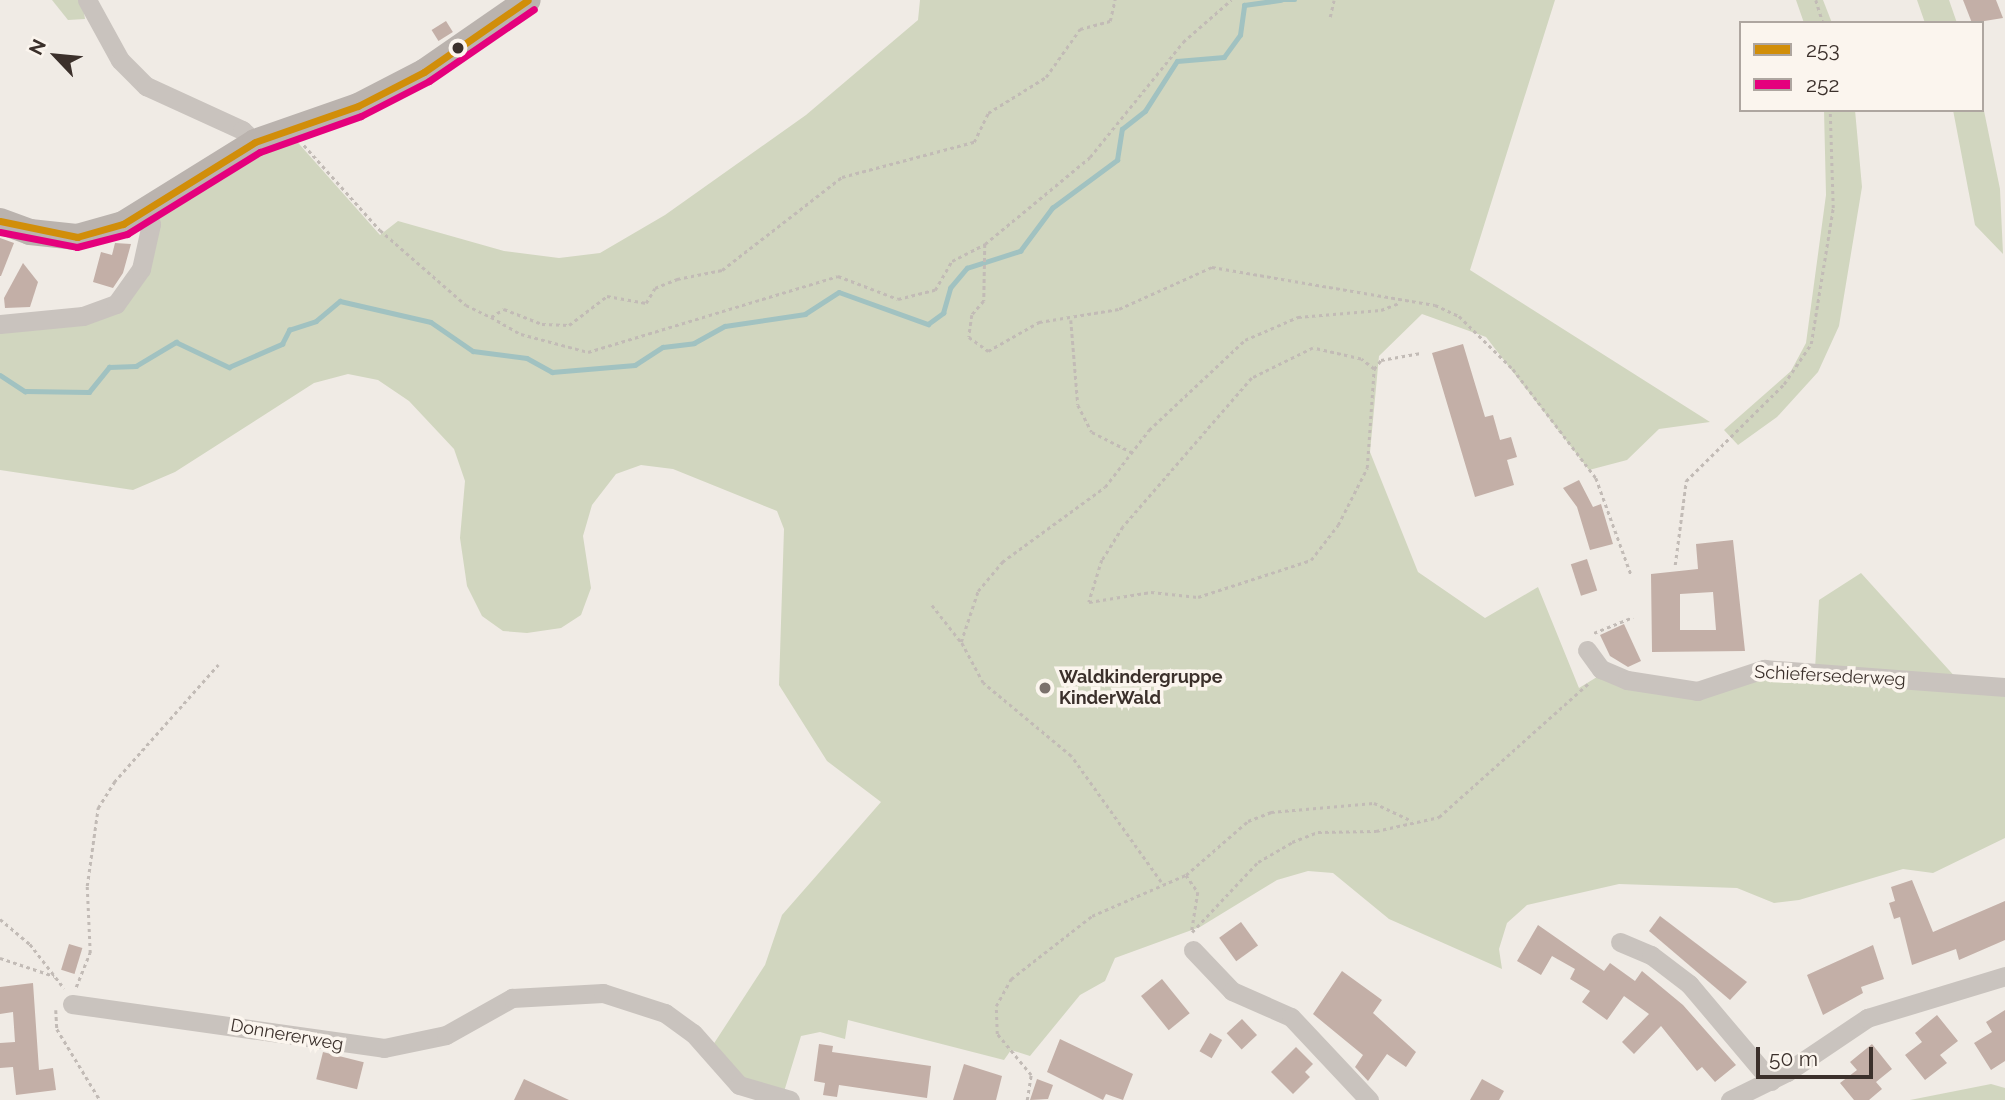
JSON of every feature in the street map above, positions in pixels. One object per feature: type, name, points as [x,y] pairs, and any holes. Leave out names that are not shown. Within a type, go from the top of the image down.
[{"type":"street","points":[[87,0],[120,60],[146,86],[243,130],[255,142]]},
{"type":"street","points":[[0,221],[30,232],[77,237],[147,212],[255,142],[290,131],[424,72],[528,0]]},
{"type":"street","points":[[0,324],[83,316],[116,304],[141,269],[151,224],[147,212]]},
{"type":"street","points":[[1587,650],[1612,674]]},
{"type":"street","name":"Schiefersederweg","points":[[1612,674],[1697,691],[1764,669],[2005,687]]},
{"type":"street","points":[[1192,941],[1232,990],[1291,1017],[1369,1100]]},
{"type":"street","points":[[1620,942],[1651,955],[1689,984],[1771,1081]]},
{"type":"street","points":[[1730,1100],[1771,1081],[1867,1018],[2005,976]]},
{"type":"street","name":"Donnererweg","points":[[72,1004],[384,1048],[446,1035],[512,998],[603,993],[665,1013],[693,1032],[739,1086],[790,1100]]},
{"type":"path","points":[[491,317],[504,309],[542,324],[569,326],[607,296],[646,303],[656,288],[677,278],[722,270],[842,177],[979,138],[988,113],[1046,77],[1080,29],[1110,21],[1115,0]]},
{"type":"path","points":[[290,131],[380,230],[466,305],[521,334],[589,352],[838,276],[898,299],[935,290],[952,261],[985,244],[1090,157],[1183,42],[1231,0]]},
{"type":"path","points":[[1330,17],[1334,0]]},
{"type":"path","points":[[1816,0],[1822,21]]},
{"type":"path","points":[[1675,565],[1686,481],[1784,384],[1811,344],[1833,208],[1830,112]]},
{"type":"path","points":[[985,244],[984,302],[972,315],[969,337],[988,351],[1039,322],[1071,320],[1119,309],[1212,267],[1401,302],[1460,316],[1513,369],[1596,478],[1631,574]]},
{"type":"path","points":[[961,642],[978,591],[1002,562],[1105,487],[1133,453],[1245,340],[1272,324],[1381,310],[1401,302]]},
{"type":"path","points":[[1071,320],[1078,405],[1092,432],[1133,453]]},
{"type":"path","points":[[1374,369],[1361,359],[1314,348],[1252,378],[1122,527],[1102,560],[1088,602],[1151,592],[1198,597],[1311,560],[1338,524],[1367,468],[1374,369],[1381,360],[1419,353]]},
{"type":"path","points":[[932,605],[961,642],[983,683],[1071,756],[1161,882]]},
{"type":"path","points":[[1599,631],[1633,617]]},
{"type":"path","points":[[100,1100],[52,1018],[72,1004],[90,953],[87,886],[98,808],[218,665]]},
{"type":"path","points":[[1192,941],[1258,862],[1292,842],[1318,832],[1376,831],[1439,817],[1462,803],[1567,700],[1612,674]]},
{"type":"path","points":[[1027,1100],[1029,1068],[1001,1041],[994,1023],[1005,986],[1092,916],[1161,882],[1186,875],[1248,821],[1271,813],[1374,803],[1412,821]]},
{"type":"path","points":[[1186,875],[1198,892],[1192,941]]},
{"type":"path","points":[[0,919],[57,977],[72,1004]]},
{"type":"path","points":[[0,958],[57,977]]},
{"type":"green space","points":[[52,0],[82,0],[85,19],[68,20]]},
{"type":"green space","points":[[920,0],[1555,0],[1470,270],[1710,422],[1659,429],[1627,460],[1589,470],[1486,337],[1422,314],[1379,356],[1370,452],[1418,572],[1485,618],[1538,587],[1579,688],[1610,669],[1708,686],[1815,669],[1819,600],[1861,573],[1958,680],[2005,692],[2005,838],[1933,873],[1903,869],[1799,900],[1774,903],[1737,888],[1619,884],[1527,905],[1507,923],[1499,949],[1502,969],[1389,919],[1333,873],[1308,871],[1277,880],[1200,927],[1115,958],[1105,981],[1080,995],[1030,1056],[1011,1050],[1004,1060],[848,1020],[845,1039],[820,1032],[801,1036],[783,1095],[754,1089],[711,1048],[765,965],[782,915],[881,802],[827,761],[779,685],[784,529],[777,511],[673,469],[641,465],[616,474],[592,505],[583,536],[591,588],[581,615],[561,628],[527,633],[503,631],[482,616],[467,586],[460,538],[465,481],[454,449],[409,401],[378,380],[348,374],[314,383],[175,472],[133,490],[0,470],[0,329],[114,309],[163,208],[292,136],[380,235],[398,221],[504,251],[559,258],[600,253],[665,215],[806,115],[918,20]]},
{"type":"green space","points":[[1796,0],[1823,0],[1831,21],[1803,21]]},
{"type":"green space","points":[[1917,0],[1949,0],[1956,21],[1924,21]]},
{"type":"green space","points":[[1984,111],[2000,189],[2003,254],[1975,225],[1953,112]]},
{"type":"green space","points":[[1824,112],[1855,112],[1862,187],[1839,326],[1818,372],[1777,417],[1738,445],[1724,430],[1791,371],[1806,343],[1826,195]]},
{"type":"green space","points":[[1991,1084],[2005,1088],[2005,1100],[1910,1100]]},
{"type":"building","points":[[1963,0],[1996,0],[2003,18],[1971,21]]},
{"type":"building","points":[[446,21],[453,32],[438,41],[432,30]]},
{"type":"building","points":[[0,238],[14,243],[1,276],[0,276]]},
{"type":"building","points":[[115,243],[131,244],[123,273],[113,288],[93,282],[101,252],[112,255]]},
{"type":"building","points":[[23,263],[38,282],[30,307],[5,308],[4,298]]},
{"type":"building","points":[[1463,344],[1485,417],[1493,415],[1500,440],[1511,437],[1517,457],[1507,460],[1514,485],[1475,497],[1432,353]]},
{"type":"building","points":[[1579,480],[1593,507],[1601,504],[1613,544],[1590,550],[1577,507],[1563,488]]},
{"type":"building","points":[[1733,540],[1745,651],[1652,652],[1651,574],[1698,569],[1696,544]],"holes":[[[1713,592],[1716,630],[1680,630],[1680,594]]]},
{"type":"building","points":[[1587,559],[1597,590],[1581,596],[1571,564]]},
{"type":"building","points":[[1624,624],[1641,661],[1628,667],[1610,656],[1600,635]]},
{"type":"building","points":[[1912,880],[1933,932],[2005,901],[2005,940],[1959,960],[1956,949],[1912,965],[1900,917],[1894,919],[1889,903],[1895,901],[1891,887]]},
{"type":"building","points":[[1660,916],[1747,982],[1730,1000],[1649,931]]},
{"type":"building","points":[[1241,922],[1258,945],[1236,961],[1219,938]]},
{"type":"building","points":[[1538,925],[1604,971],[1610,963],[1635,981],[1642,971],[1683,1005],[1736,1065],[1715,1082],[1702,1067],[1697,1071],[1661,1026],[1634,1054],[1622,1042],[1649,1014],[1624,996],[1607,1020],[1582,1002],[1590,991],[1570,979],[1575,969],[1552,956],[1541,975],[1517,961]]},
{"type":"building","points":[[69,944],[82,948],[74,974],[61,970]]},
{"type":"building","points":[[1873,945],[1884,979],[1861,987],[1863,993],[1823,1015],[1807,975]]},
{"type":"building","points":[[1342,971],[1382,1000],[1373,1013],[1416,1052],[1406,1067],[1387,1054],[1368,1081],[1355,1067],[1363,1055],[1313,1014]]},
{"type":"building","points":[[1162,979],[1190,1013],[1169,1030],[1141,996]]},
{"type":"building","points":[[33,983],[39,1070],[53,1068],[56,1090],[16,1095],[13,1067],[0,1068],[0,1043],[15,1042],[13,1012],[0,1014],[0,987]]},
{"type":"building","points":[[2005,1010],[2005,1061],[1991,1070],[1974,1043],[1992,1032],[1986,1022]]},
{"type":"building","points":[[1937,1015],[1958,1041],[1940,1055],[1947,1063],[1925,1080],[1905,1055],[1922,1042],[1915,1033]]},
{"type":"building","points":[[1242,1019],[1257,1035],[1242,1049],[1227,1033]]},
{"type":"building","points":[[1210,1033],[1222,1040],[1212,1058],[1200,1051]]},
{"type":"building","points":[[1060,1039],[1133,1074],[1123,1100],[1106,1094],[1103,1100],[1047,1072]]},
{"type":"building","points":[[819,1044],[833,1046],[832,1052],[931,1066],[927,1098],[839,1085],[837,1097],[823,1095],[825,1083],[814,1081]]},
{"type":"building","points":[[1872,1044],[1892,1069],[1876,1082],[1882,1089],[1869,1100],[1854,1100],[1840,1083],[1857,1070],[1850,1062]]},
{"type":"building","points":[[1296,1047],[1313,1064],[1305,1072],[1310,1077],[1293,1094],[1271,1072]]},
{"type":"building","points":[[323,1052],[364,1062],[357,1089],[316,1079]]},
{"type":"building","points":[[964,1064],[1002,1076],[996,1100],[953,1100]]},
{"type":"building","points":[[524,1079],[569,1100],[514,1100]]},
{"type":"building","points":[[1037,1079],[1053,1085],[1048,1099],[1030,1100]]},
{"type":"building","points":[[1482,1079],[1504,1091],[1499,1100],[1470,1100]]},
{"type":"waterway","points":[[0,375],[25,391],[89,392],[109,367],[136,366],[176,342],[229,367],[282,344],[289,330],[316,321],[340,301],[431,322],[473,351],[527,358],[552,372],[635,365],[663,347],[694,343],[725,326],[805,314],[839,292],[928,324],[943,313],[950,288],[967,268],[1020,251],[1052,208],[1117,160],[1122,129],[1145,111],[1177,61],[1224,57],[1240,35],[1244,5],[1281,0]]},
{"type":"waterway","points":[[1282,0],[1295,0]]},
{"type":"transit line","name":"253","points":[[0,221],[77,237],[123,224],[255,142],[358,106],[424,72],[528,0]]},
{"type":"transit line","name":"252","points":[[0,232],[77,247],[127,234],[260,152],[361,116],[429,81],[534,9]]},
{"type":"place","name":"Waldkindergruppe KinderWald","points":[[1045,688]]}]
